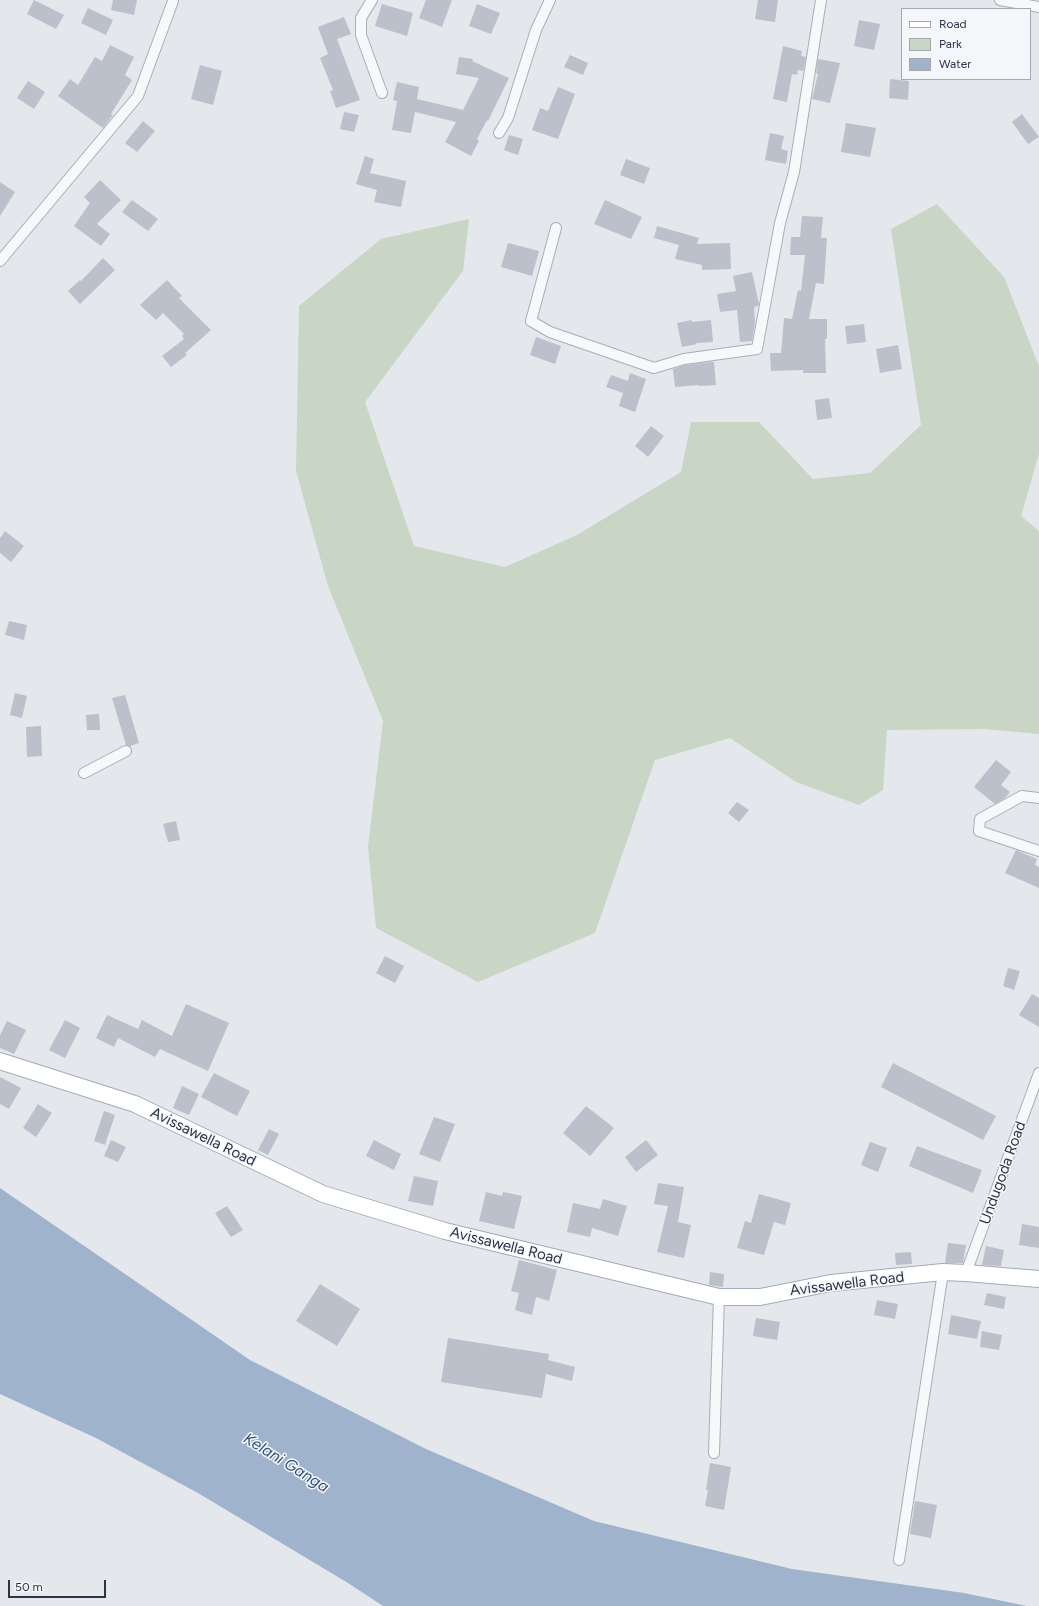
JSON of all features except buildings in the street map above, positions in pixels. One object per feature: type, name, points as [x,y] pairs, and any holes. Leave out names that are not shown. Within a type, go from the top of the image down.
[{"type":"main road","name":"Avissawella Road","points":[[0,1061],[135,1104],[323,1194],[445,1232],[719,1297],[760,1297],[831,1283],[943,1272],[1039,1279]]},
{"type":"street","points":[[372,0],[361,18],[361,35],[382,93]]},
{"type":"street","points":[[499,134],[508,118],[536,30],[550,0]]},
{"type":"street","points":[[556,228],[531,321],[550,332],[654,368],[684,359],[757,349],[780,223],[794,172],[822,0]]},
{"type":"street","points":[[1000,0],[1039,7]]},
{"type":"street","points":[[0,260],[138,96],[173,2]]},
{"type":"street","points":[[84,773],[126,751]]},
{"type":"street","points":[[1039,798],[1022,796],[980,819],[979,831],[1039,851]]},
{"type":"street","name":"Undugoda Road","points":[[966,1273],[1039,1073]]},
{"type":"street","points":[[900,1560],[943,1272]]},
{"type":"street","points":[[714,1453],[719,1297]]},
{"type":"green space","points":[[937,204],[1004,277],[1039,366],[1039,454],[1021,516],[1039,531],[1039,734],[984,729],[887,730],[883,790],[859,805],[796,782],[730,738],[655,760],[595,933],[478,982],[376,928],[368,847],[383,721],[328,586],[296,471],[299,306],[381,239],[469,219],[463,271],[365,402],[414,546],[505,567],[577,535],[681,472],[691,422],[759,422],[813,479],[870,473],[921,425],[891,229]]},
{"type":"water","name":"Kelani Ganga","points":[[0,1188],[250,1360],[426,1449],[594,1521],[792,1569],[964,1593],[1027,1606],[383,1606],[348,1583],[198,1493],[96,1438],[0,1394]]}]
